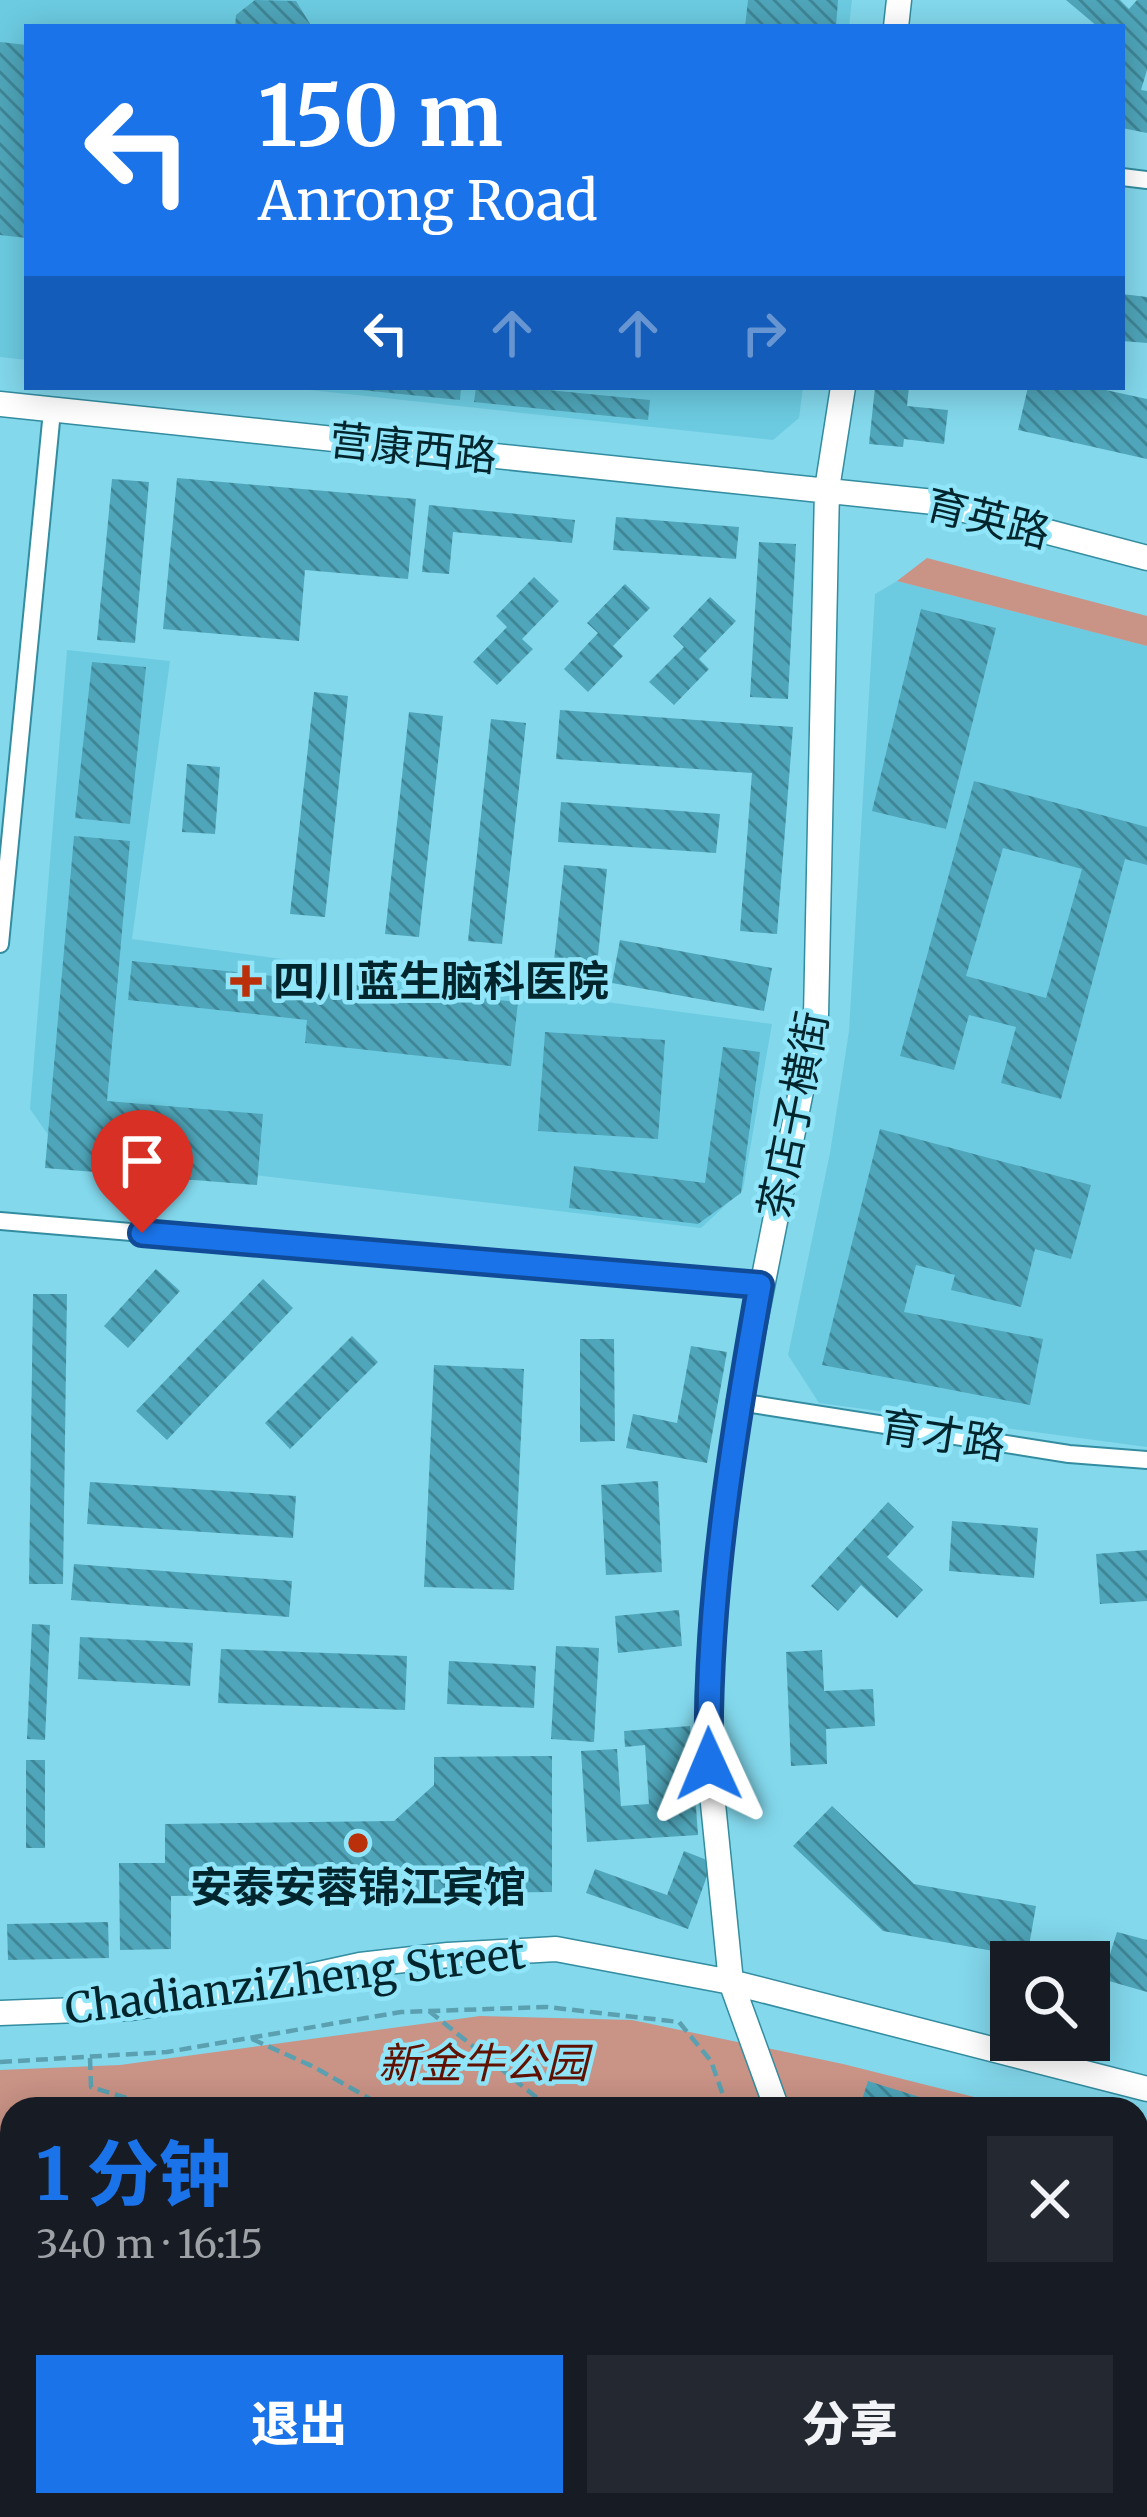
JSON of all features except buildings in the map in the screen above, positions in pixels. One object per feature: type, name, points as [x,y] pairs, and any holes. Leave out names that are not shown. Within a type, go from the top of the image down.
[{"type":"street","name":"茶店子横街","points":[[773,2097],[731,1982],[709,1764],[708,1697],[713,1612],[739,1402],[816,1016],[827,488],[843,390]]},
{"type":"street","name":"营康西路","points":[[0,404],[827,488]]},
{"type":"street","points":[[0,944],[52,411]]},
{"type":"street","name":"育英路","points":[[827,488],[934,502],[1147,558]]},
{"type":"street","points":[[0,1220],[760,1285]]},
{"type":"street","name":"育才路","points":[[739,1402],[1069,1454],[1147,1460]]},
{"type":"street","name":"ChadianziZheng Street","points":[[0,2013],[131,2008],[360,1966],[556,1949],[731,1982],[1147,2089]]},
{"type":"path","points":[[0,2062],[90,2058],[252,2039],[400,2012],[547,2007],[679,2022],[710,2061],[724,2097]]},
{"type":"path","points":[[429,2011],[536,2097]]},
{"type":"path","points":[[252,2039],[367,2097]]},
{"type":"path","points":[[90,2058],[91,2086],[125,2097]]},
{"type":"shaded area","points":[[0,0],[852,0],[849,24],[24,24],[24,360],[0,357]]},
{"type":"shaded area","points":[[310,390],[803,390],[799,418],[773,440]]},
{"type":"shaded area","points":[[897,581],[1147,646],[1147,1447],[819,1403],[788,1355],[830,1153],[849,1031],[875,594]]},
{"type":"shaded area","name":"四川蓝生脑科医院","points":[[67,650],[170,661],[132,939],[772,1024],[743,1189],[701,1228],[60,1152],[30,1109]]},
{"type":"green space","points":[[927,558],[1147,616],[1147,646],[897,581]]},
{"type":"green space","name":"新金牛公园","points":[[480,2016],[632,2020],[974,2097],[0,2097],[0,2070],[120,2065]]},
{"type":"place","name":"四川蓝生脑科医院","points":[[246,981]]},
{"type":"place","name":"安泰安蓉锦江宾馆","points":[[358,1843]]},
{"type":"route","points":[[142,1233],[760,1285],[739,1402],[713,1612],[709,1764]]}]
